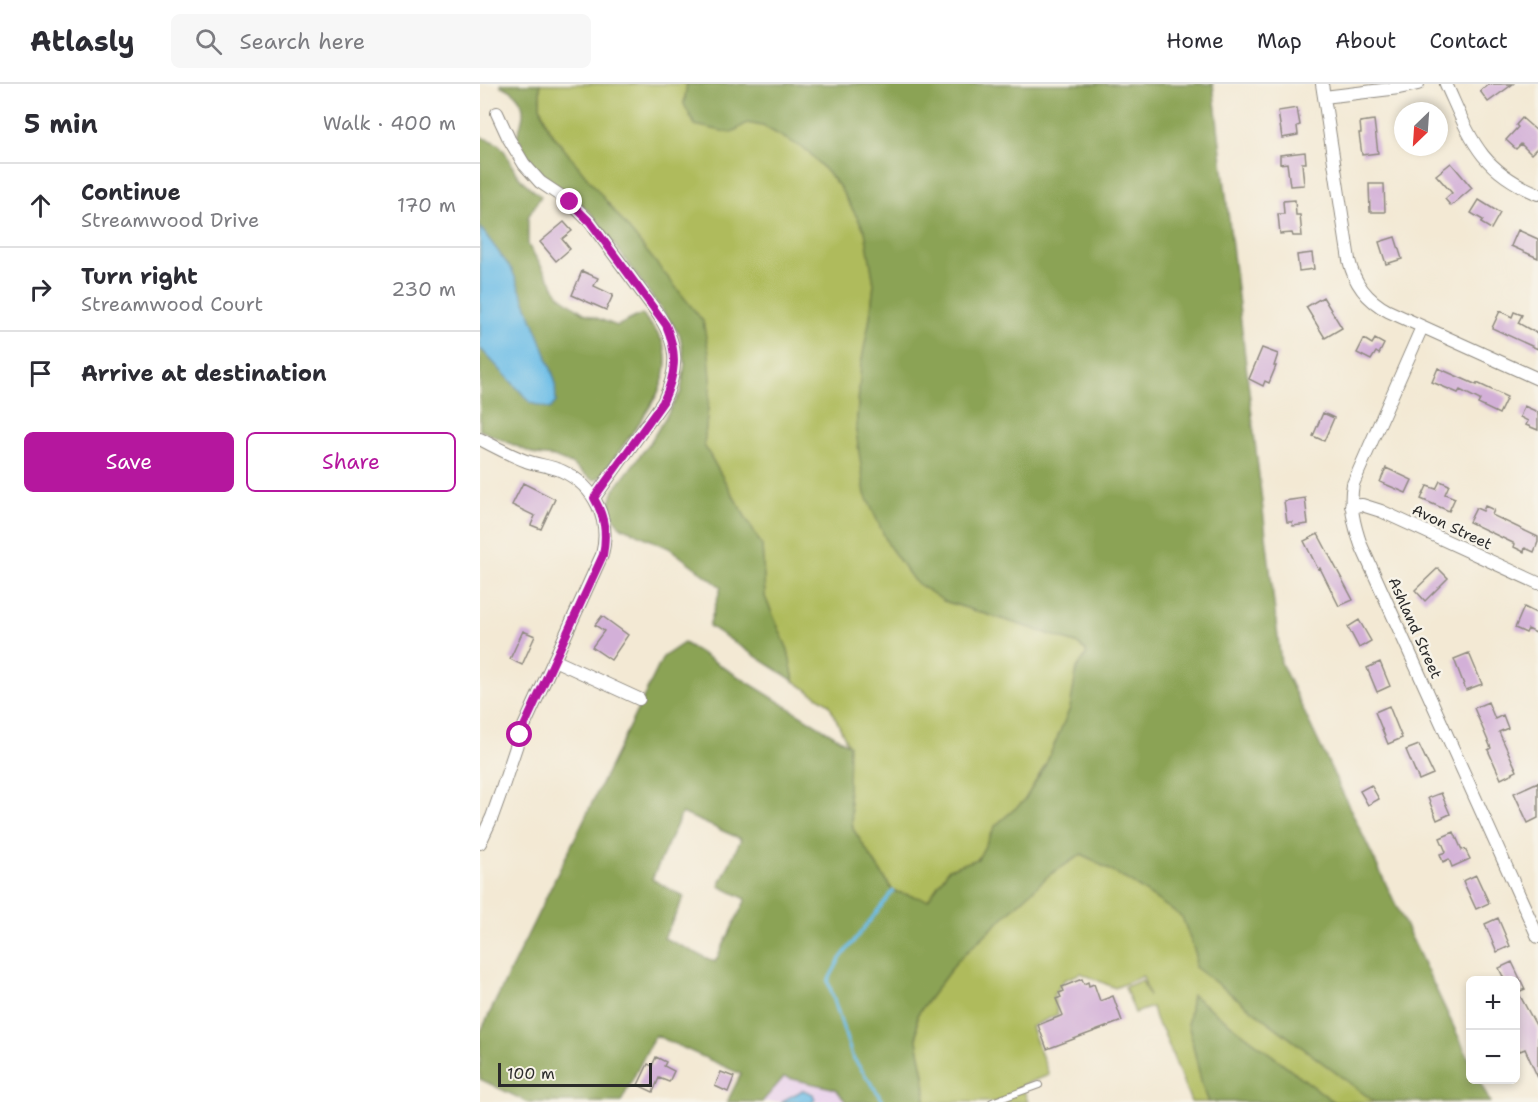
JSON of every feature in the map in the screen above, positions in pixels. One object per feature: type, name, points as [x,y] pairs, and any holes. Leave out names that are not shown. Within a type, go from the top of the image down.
[{"type":"street","points":[[1418,84],[1400,88],[1323,90],[1353,274],[1364,293],[1380,307],[1538,380]]},
{"type":"street","points":[[1446,84],[1469,136],[1486,159],[1504,177],[1538,194]]},
{"type":"street","points":[[497,113],[524,164],[540,182],[570,202],[590,222],[666,325],[671,337],[675,364],[671,385],[663,402],[594,498]]},
{"type":"street","name":"Ashland Street","points":[[1422,327],[1356,473],[1351,495],[1354,527],[1538,937]]},
{"type":"street","points":[[480,440],[524,460],[564,472],[583,485],[594,498],[605,526],[603,555],[520,735],[492,817],[480,843]]},
{"type":"street","name":"Avon Street","points":[[1351,506],[1362,506],[1381,511],[1538,583]]},
{"type":"street","points":[[554,660],[639,699]]},
{"type":"lane","points":[[992,1102],[1039,1085]]},
{"type":"shaded area","points":[[784,1077],[836,1089],[846,1102],[762,1102]]},
{"type":"green space","points":[[501,84],[540,84],[540,106],[549,130],[703,321],[711,379],[704,445],[762,546],[765,597],[788,650],[794,681],[709,626],[721,587],[669,548],[619,526],[609,507],[614,490],[651,441],[681,392],[685,363],[680,335],[593,215],[549,181],[532,164],[517,136],[523,117],[523,107],[513,92]]},
{"type":"green space","points":[[540,84],[687,84],[684,104],[763,126],[808,151],[839,186],[866,231],[874,284],[861,365],[856,431],[943,601],[1076,643],[1086,651],[1086,655],[1077,668],[1071,707],[1045,766],[1024,801],[996,825],[978,859],[949,869],[928,900],[893,891],[853,829],[848,789],[848,745],[829,704],[794,681],[788,650],[765,597],[762,546],[704,445],[711,379],[549,129],[540,106]]},
{"type":"green space","points":[[687,84],[1213,84],[1281,663],[1466,1053],[1466,1084],[1481,1084],[1490,1102],[1375,1102],[1195,967],[1196,955],[1182,917],[1129,881],[1082,854],[1049,875],[957,961],[917,1015],[917,1041],[924,1075],[925,1102],[846,1102],[836,1089],[784,1077],[762,1102],[727,1102],[741,1074],[655,1035],[621,1102],[527,1102],[480,1079],[480,1033],[663,657],[684,643],[849,745],[848,789],[853,829],[893,891],[928,900],[949,869],[978,859],[996,825],[1024,801],[1045,766],[1070,708],[1077,668],[1086,655],[1086,650],[1076,643],[944,601],[914,581],[889,546],[865,494],[856,431],[861,365],[874,284],[865,231],[839,186],[808,151],[763,126],[747,123],[731,133],[695,125],[684,104]],"holes":[[[682,813],[741,839],[719,886],[746,899],[715,962],[664,938],[684,897],[652,879]]]},
{"type":"green space","points":[[480,136],[501,147],[516,173],[541,196],[528,217],[528,245],[560,296],[584,313],[617,326],[642,314],[661,339],[665,349],[665,373],[656,396],[615,457],[600,477],[595,480],[571,464],[554,457],[536,455],[480,430]]},
{"type":"green space","points":[[1082,854],[1129,881],[1183,917],[1196,955],[1195,967],[1375,1102],[1334,1102],[1192,995],[1188,1023],[1202,1085],[1209,1102],[1191,1102],[1163,1031],[1156,1022],[1152,1007],[1135,1013],[1125,987],[1142,980],[1149,997],[1143,976],[1115,988],[1081,973],[1064,980],[1053,996],[1058,1014],[1031,1027],[1049,1075],[1022,1085],[1028,1102],[925,1102],[924,1075],[917,1041],[917,1015],[957,961],[1049,875]]},
{"type":"green space","points":[[1192,995],[1334,1102],[1209,1102],[1202,1085],[1188,1023]]},
{"type":"water","points":[[480,227],[512,270],[540,338],[555,380],[556,402],[550,409],[531,403],[480,348]]},
{"type":"water","points":[[803,1090],[813,1094],[815,1100],[812,1102],[782,1102],[784,1100]]},
{"type":"building","points":[[1489,84],[1513,84],[1488,102],[1480,91]]},
{"type":"building","points":[[1297,108],[1300,125],[1297,126],[1298,135],[1282,138],[1278,111]]},
{"type":"building","points":[[1522,118],[1538,132],[1538,147],[1531,154],[1521,144],[1516,149],[1506,140],[1518,127],[1516,125]]},
{"type":"building","points":[[1374,120],[1378,153],[1362,155],[1360,122]]},
{"type":"building","points":[[1305,152],[1306,163],[1302,163],[1304,185],[1290,186],[1287,163],[1280,164],[1280,155]]},
{"type":"building","points":[[1451,163],[1472,188],[1451,206],[1445,199],[1452,193],[1436,175]]},
{"type":"building","points":[[1369,184],[1384,184],[1385,212],[1370,212]]},
{"type":"building","points":[[1295,200],[1296,215],[1300,215],[1302,236],[1293,236],[1292,233],[1280,234],[1278,214],[1284,214],[1283,201]]},
{"type":"building","points":[[1479,200],[1500,213],[1491,229],[1481,223],[1483,220],[1471,213]]},
{"type":"building","points":[[564,222],[572,231],[562,239],[570,249],[556,261],[540,242]]},
{"type":"building","points":[[1518,230],[1538,239],[1538,258],[1511,246]]},
{"type":"building","points":[[1395,237],[1402,259],[1386,264],[1379,242]]},
{"type":"building","points":[[1312,253],[1314,269],[1299,271],[1297,255]]},
{"type":"building","points":[[582,271],[598,278],[594,286],[613,295],[606,310],[572,295]]},
{"type":"building","points":[[1323,297],[1342,328],[1325,338],[1306,307]]},
{"type":"building","points":[[1500,311],[1512,317],[1514,312],[1522,315],[1518,323],[1538,334],[1538,349],[1492,328]]},
{"type":"building","points":[[1364,339],[1372,344],[1375,339],[1384,344],[1379,354],[1376,352],[1371,360],[1357,353]]},
{"type":"building","points":[[1262,348],[1278,354],[1269,383],[1265,381],[1263,386],[1249,379]]},
{"type":"building","points":[[1438,368],[1507,397],[1499,414],[1478,404],[1480,400],[1460,390],[1458,393],[1432,382]]},
{"type":"building","points":[[1524,406],[1538,412],[1538,430],[1526,425],[1528,421],[1520,417]]},
{"type":"building","points":[[1323,413],[1334,418],[1324,441],[1313,436]]},
{"type":"building","points":[[1386,468],[1412,480],[1406,493],[1380,482]]},
{"type":"building","points":[[1440,481],[1449,485],[1445,494],[1455,498],[1449,511],[1421,499],[1427,486],[1436,489]]},
{"type":"building","points":[[523,483],[555,499],[541,529],[531,525],[535,516],[512,505]]},
{"type":"building","points":[[1305,498],[1308,524],[1293,526],[1292,522],[1287,522],[1284,501]]},
{"type":"building","points":[[1485,506],[1494,510],[1492,515],[1538,537],[1534,552],[1525,548],[1524,552],[1514,547],[1515,544],[1469,522],[1476,508],[1483,511]]},
{"type":"building","points":[[1318,534],[1353,600],[1339,606],[1304,541]]},
{"type":"building","points":[[1438,568],[1448,578],[1425,601],[1415,590]]},
{"type":"building","points":[[1524,607],[1538,614],[1538,634],[1528,629],[1526,633],[1515,628]]},
{"type":"building","points":[[602,616],[628,635],[611,660],[592,647],[604,631],[595,625]]},
{"type":"building","points":[[1359,620],[1371,641],[1359,648],[1348,627]]},
{"type":"building","points":[[523,631],[535,636],[522,665],[510,659]]},
{"type":"building","points":[[1469,653],[1482,684],[1466,690],[1454,659]]},
{"type":"building","points":[[1380,662],[1390,686],[1377,692],[1367,668]]},
{"type":"building","points":[[1488,702],[1495,719],[1503,715],[1508,728],[1499,732],[1517,771],[1501,779],[1488,750],[1491,748],[1474,708]]},
{"type":"building","points":[[1389,706],[1402,738],[1388,744],[1375,712]]},
{"type":"building","points":[[1419,745],[1433,774],[1419,780],[1406,750]]},
{"type":"building","points":[[1538,782],[1538,818],[1528,823],[1514,793]]},
{"type":"building","points":[[1371,785],[1379,799],[1368,805],[1360,791]]},
{"type":"building","points":[[1441,793],[1450,814],[1437,820],[1428,798]]},
{"type":"building","points":[[1454,832],[1462,850],[1465,849],[1470,859],[1452,867],[1449,859],[1443,862],[1440,854],[1446,852],[1440,838]]},
{"type":"building","points":[[1476,875],[1489,903],[1476,909],[1463,881]]},
{"type":"building","points":[[1498,918],[1510,946],[1497,952],[1485,924]]},
{"type":"building","points":[[1512,962],[1519,976],[1503,976],[1499,968]]},
{"type":"building","points":[[1082,979],[1084,984],[1088,982],[1089,986],[1094,984],[1100,1001],[1113,996],[1122,1021],[1047,1049],[1038,1025],[1063,1015],[1056,999],[1061,997],[1059,993],[1064,991],[1062,987]]},
{"type":"building","points":[[1520,979],[1525,989],[1520,991]]},
{"type":"building","points":[[1520,996],[1538,1029],[1538,1078],[1525,1049],[1520,1051]]},
{"type":"building","points":[[656,1057],[666,1062],[664,1066],[674,1071],[669,1082],[659,1078],[653,1092],[638,1085],[648,1064],[652,1066]]},
{"type":"building","points":[[721,1072],[734,1077],[728,1092],[715,1086]]},
{"type":"waterway","points":[[884,1102],[852,1056],[828,981],[840,959],[893,891]]},
{"type":"route","points":[[520,735],[603,555],[605,526],[594,498],[663,402],[671,385],[675,364],[671,337],[666,325],[590,222],[570,202]]}]
